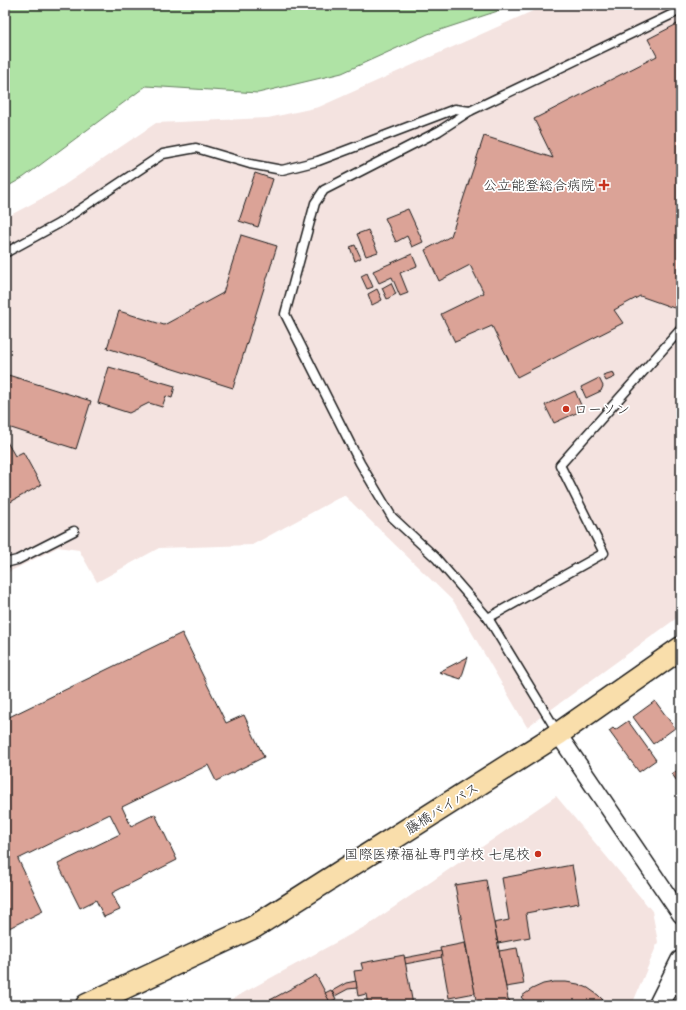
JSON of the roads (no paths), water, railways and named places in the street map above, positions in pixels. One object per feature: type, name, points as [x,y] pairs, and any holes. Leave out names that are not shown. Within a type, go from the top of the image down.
[{"type":"highway","name":"藤橋バイパス","points":[[87,1005],[254,927],[558,734],[681,648]]},
{"type":"street","points":[[558,734],[681,915]]},
{"type":"street","points":[[659,1005],[681,961]]},
{"type":"lane","points":[[558,734],[488,618],[436,558],[392,517],[360,462],[285,314],[315,203],[324,190],[439,131],[470,111],[681,10]]},
{"type":"lane","points":[[5,253],[58,224],[163,154],[196,148],[250,164],[282,170],[318,161],[455,109],[470,111]]},
{"type":"lane","points":[[488,618],[604,553],[560,464],[681,329]]},
{"type":"lane","points":[[5,563],[17,560],[74,531]]},
{"type":"place","name":"公立能登総合病院","points":[[604,185]]},
{"type":"place","name":"ローソン","points":[[566,409]]},
{"type":"place","name":"国際医療福祉専門学校 七尾校","points":[[538,854]]}]
